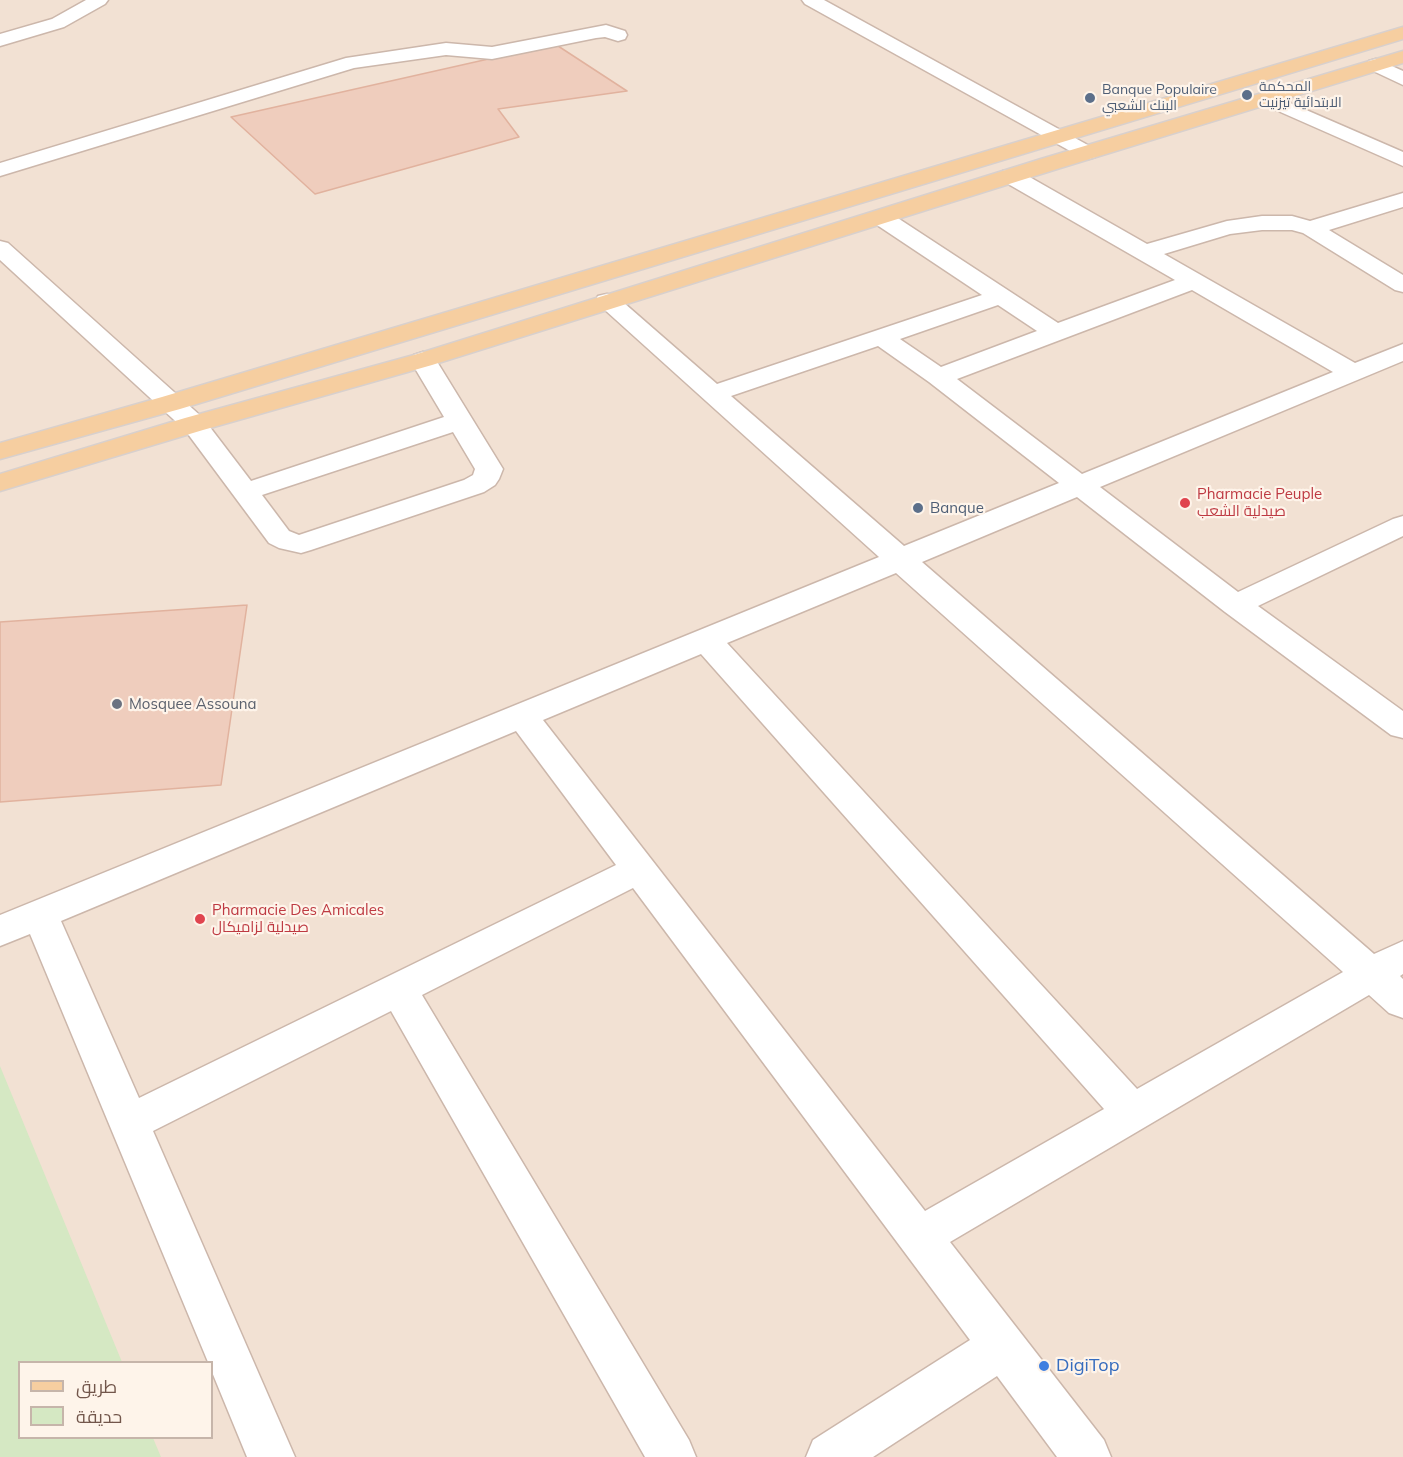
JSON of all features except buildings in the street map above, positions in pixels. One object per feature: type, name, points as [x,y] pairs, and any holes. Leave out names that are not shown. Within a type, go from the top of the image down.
[{"type":"main road","points":[[0,451],[171,403],[1403,33]]},
{"type":"main road","points":[[0,483],[194,424],[423,360],[1011,176],[1403,57]]},
{"type":"main road","points":[[663,255],[691,275]]},
{"type":"main road","points":[[519,298],[546,320]]},
{"type":"street","points":[[0,40],[58,23],[99,0]]},
{"type":"street","points":[[811,0],[1088,153]]},
{"type":"street","points":[[0,170],[288,80],[352,63],[446,50],[492,53],[596,32],[606,31],[618,35]]},
{"type":"street","points":[[1376,65],[1403,79]]},
{"type":"street","points":[[1267,99],[1403,159]]},
{"type":"street","points":[[1011,176],[1353,373]]},
{"type":"street","points":[[1311,228],[1403,200]]},
{"type":"street","points":[[882,218],[1056,333]]},
{"type":"street","points":[[1146,252],[1227,228],[1263,223],[1292,223],[1311,228],[1403,285]]},
{"type":"street","points":[[0,248],[194,424],[279,537],[301,544],[474,486],[485,479],[489,469],[423,360]]},
{"type":"street","points":[[938,377],[1193,281]]},
{"type":"street","points":[[713,394],[1002,296]]},
{"type":"street","points":[[607,301],[901,560],[1387,965],[1403,1002]]},
{"type":"street","points":[[881,337],[938,377],[1236,605],[1401,724]]},
{"type":"street","points":[[0,931],[1403,352]]},
{"type":"street","points":[[245,492],[460,421]]},
{"type":"street","points":[[1236,605],[1403,525]]},
{"type":"street","points":[[706,640],[1133,1113]]},
{"type":"street","points":[[522,716],[1087,1457]]},
{"type":"street","points":[[128,1123],[638,870]]},
{"type":"street","points":[[40,915],[271,1457]]},
{"type":"street","points":[[919,1237],[1387,965]]},
{"type":"street","points":[[398,989],[672,1457]]},
{"type":"street","points":[[830,1457],[1002,1346]]},
{"type":"shaded area","points":[[0,0],[1403,0],[1403,1457],[0,1457]]},
{"type":"green space","points":[[0,1066],[122,1361],[18,1361],[18,1439],[153,1439],[161,1457],[0,1457]]},
{"type":"place","name":"المحكمة الابتدائية تيزنيت","points":[[1247,95]]},
{"type":"place","name":"Banque Populaire البنك الشعبي","points":[[1090,98]]},
{"type":"place","name":"Pharmacie Peuple صيدلية الشعب","points":[[1185,503]]},
{"type":"place","name":"Banque","points":[[918,508]]},
{"type":"place","name":"Mosquee Assouna","points":[[117,704]]},
{"type":"place","name":"Pharmacie Des Amicales صيدلية لزاميكال","points":[[200,919]]},
{"type":"place","name":"DigiTop","points":[[1044,1366]]}]
